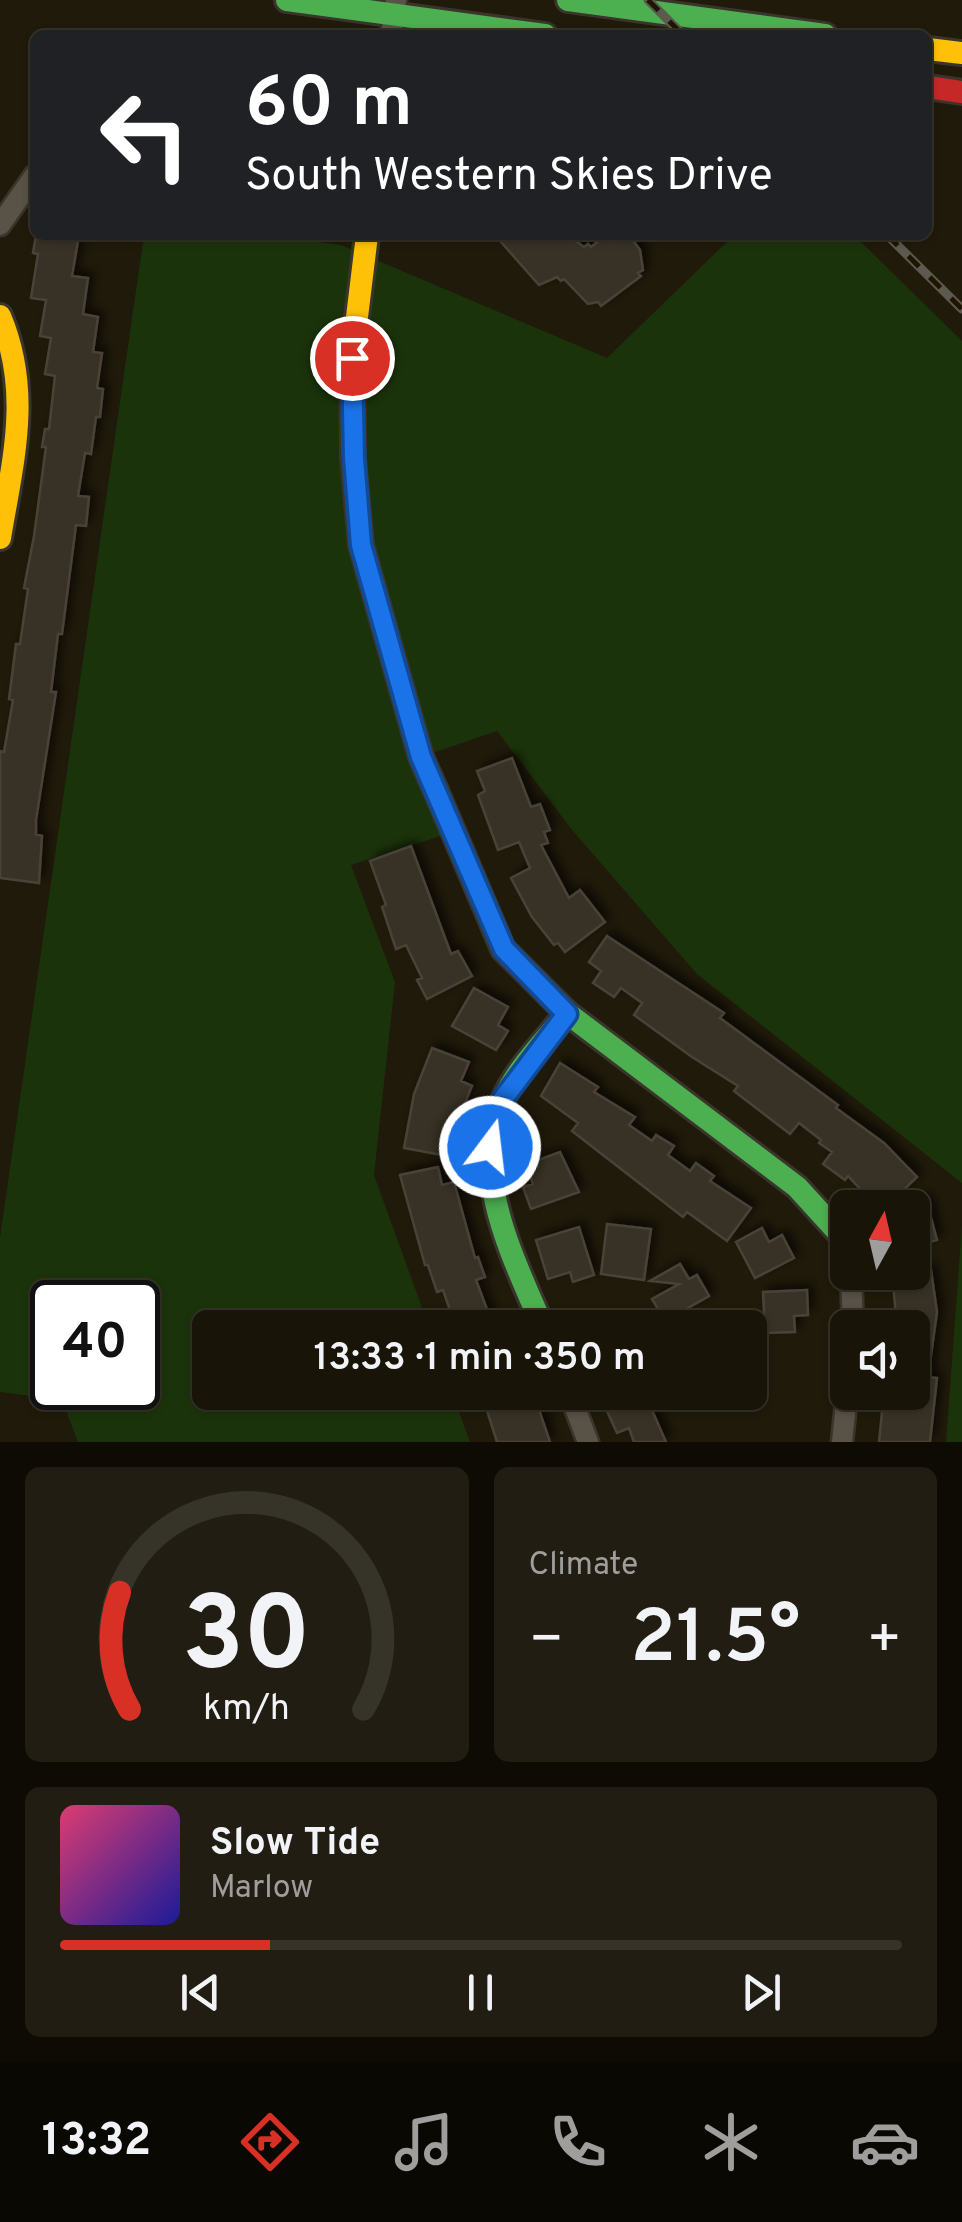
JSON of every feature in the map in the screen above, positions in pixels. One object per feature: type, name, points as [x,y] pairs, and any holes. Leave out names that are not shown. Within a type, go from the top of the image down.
[{"type":"street","points":[[286,0],[505,30]]},
{"type":"street","points":[[568,0],[788,30]]},
{"type":"street","points":[[932,50],[962,54]]},
{"type":"street","points":[[932,88],[962,92]]},
{"type":"street","points":[[0,225],[30,182]]},
{"type":"street","points":[[366,240],[352,358],[361,545],[421,757],[504,949],[567,1014],[796,1187],[830,1224]]},
{"type":"street","points":[[0,316],[17,360],[22,396],[0,538]]},
{"type":"street","points":[[536,1310],[494,1199],[490,1147],[503,1099],[567,1014]]},
{"type":"street","points":[[575,1410],[588,1442]]},
{"type":"street","points":[[842,1442],[845,1410]]},
{"type":"green space","points":[[143,240],[306,240],[341,245],[607,358],[729,240],[859,240],[962,341],[962,1183],[697,974],[573,831],[497,731],[421,757],[453,832],[351,865],[395,982],[374,1175],[423,1310],[192,1310],[192,1410],[458,1410],[470,1442],[78,1442],[66,1410],[160,1410],[160,1280],[30,1280],[30,1396],[0,1392],[0,1238]]},
{"type":"green space","points":[[962,1226],[962,1442],[946,1442]]},
{"type":"building","points":[[35,240],[78,241],[72,276],[88,278],[83,314],[98,317],[93,352],[102,353],[97,388],[103,389],[100,417],[96,417],[91,454],[85,453],[78,496],[89,497],[86,526],[76,525],[62,634],[58,634],[51,692],[56,692],[36,820],[36,834],[42,836],[39,883],[0,878],[0,751],[4,752],[13,700],[9,699],[16,644],[20,644],[28,589],[24,588],[46,447],[42,447],[45,429],[49,429],[55,376],[45,374],[51,338],[40,336],[46,300],[31,298],[38,254],[33,253]]},
{"type":"building","points":[[575,240],[591,247],[600,240],[633,240],[640,250],[643,270],[638,273],[641,276],[601,306],[598,302],[588,304],[564,279],[557,277],[539,285],[501,242]]},
{"type":"building","points":[[512,758],[531,807],[540,804],[550,830],[544,832],[548,843],[541,845],[569,898],[580,890],[605,922],[565,952],[558,943],[554,945],[532,917],[511,878],[530,868],[519,842],[498,850],[478,795],[485,791],[477,771]]},
{"type":"building","points":[[411,846],[451,954],[458,951],[472,976],[427,999],[406,945],[396,949],[370,861]]},
{"type":"building","points":[[607,936],[724,1013],[720,1018],[838,1105],[836,1108],[884,1143],[917,1177],[904,1190],[861,1190],[848,1176],[845,1180],[823,1164],[832,1152],[819,1143],[821,1140],[799,1123],[790,1134],[734,1091],[738,1086],[634,1015],[642,1003],[621,988],[614,997],[593,983],[601,971],[589,962]]},
{"type":"building","points":[[474,988],[508,1007],[498,1025],[508,1031],[496,1050],[452,1026]]},
{"type":"building","points":[[432,1048],[469,1062],[461,1081],[472,1086],[461,1113],[453,1157],[404,1148],[414,1094]]},
{"type":"building","points":[[560,1063],[598,1087],[594,1092],[635,1117],[629,1125],[652,1141],[656,1135],[674,1146],[668,1155],[690,1171],[696,1163],[714,1176],[710,1181],[751,1208],[727,1241],[687,1212],[683,1217],[572,1131],[578,1123],[541,1096]]},
{"type":"building","points":[[560,1152],[579,1192],[531,1209],[523,1187],[533,1184],[528,1171],[516,1168]]},
{"type":"building","points":[[438,1167],[442,1185],[454,1182],[475,1258],[478,1257],[485,1277],[476,1280],[487,1310],[450,1310],[443,1290],[437,1292],[425,1265],[400,1175]]},
{"type":"building","points":[[930,1214],[937,1240],[930,1242]]},
{"type":"building","points":[[607,1224],[651,1229],[644,1280],[601,1274]]},
{"type":"building","points":[[579,1227],[594,1275],[573,1282],[570,1272],[548,1279],[536,1240]]},
{"type":"building","points":[[762,1228],[769,1242],[782,1235],[794,1258],[755,1278],[736,1242]]},
{"type":"building","points":[[680,1264],[689,1279],[697,1275],[709,1296],[684,1310],[658,1310],[652,1299],[679,1284],[650,1281]]},
{"type":"building","points":[[930,1270],[937,1312],[930,1363],[930,1310],[895,1310],[894,1290],[930,1290]]},
{"type":"building","points":[[807,1290],[808,1315],[794,1316],[795,1332],[767,1333],[763,1292]]},
{"type":"building","points":[[930,1377],[937,1378],[930,1442],[879,1442],[882,1410],[930,1410]]},
{"type":"building","points":[[487,1410],[539,1410],[550,1442],[497,1442]]},
{"type":"building","points":[[606,1410],[652,1410],[666,1442],[634,1442],[629,1428],[617,1433]]},
{"type":"railway","points":[[648,0],[678,30]]},
{"type":"railway","points":[[892,240],[962,309]]},
{"type":"traffic: fast","points":[[287,0],[508,30]]},
{"type":"traffic: fast","points":[[568,0],[788,30]]},
{"type":"traffic: fast","points":[[436,791],[503,949],[567,1013],[797,1187],[830,1223]]},
{"type":"traffic: fast","points":[[536,1310],[499,1216],[491,1158],[494,1129],[509,1088],[567,1013]]},
{"type":"traffic: slow","points":[[932,49],[962,53]]},
{"type":"traffic: slow","points":[[366,240],[352,358],[353,458],[361,545],[421,757],[436,791]]},
{"type":"traffic: slow","points":[[0,316],[10,344],[17,399],[14,454],[0,538]]},
{"type":"traffic: jam","points":[[932,88],[962,92]]},
{"type":"route","points":[[352,358],[361,545],[421,757],[504,949],[567,1014],[503,1099],[490,1147]]}]
